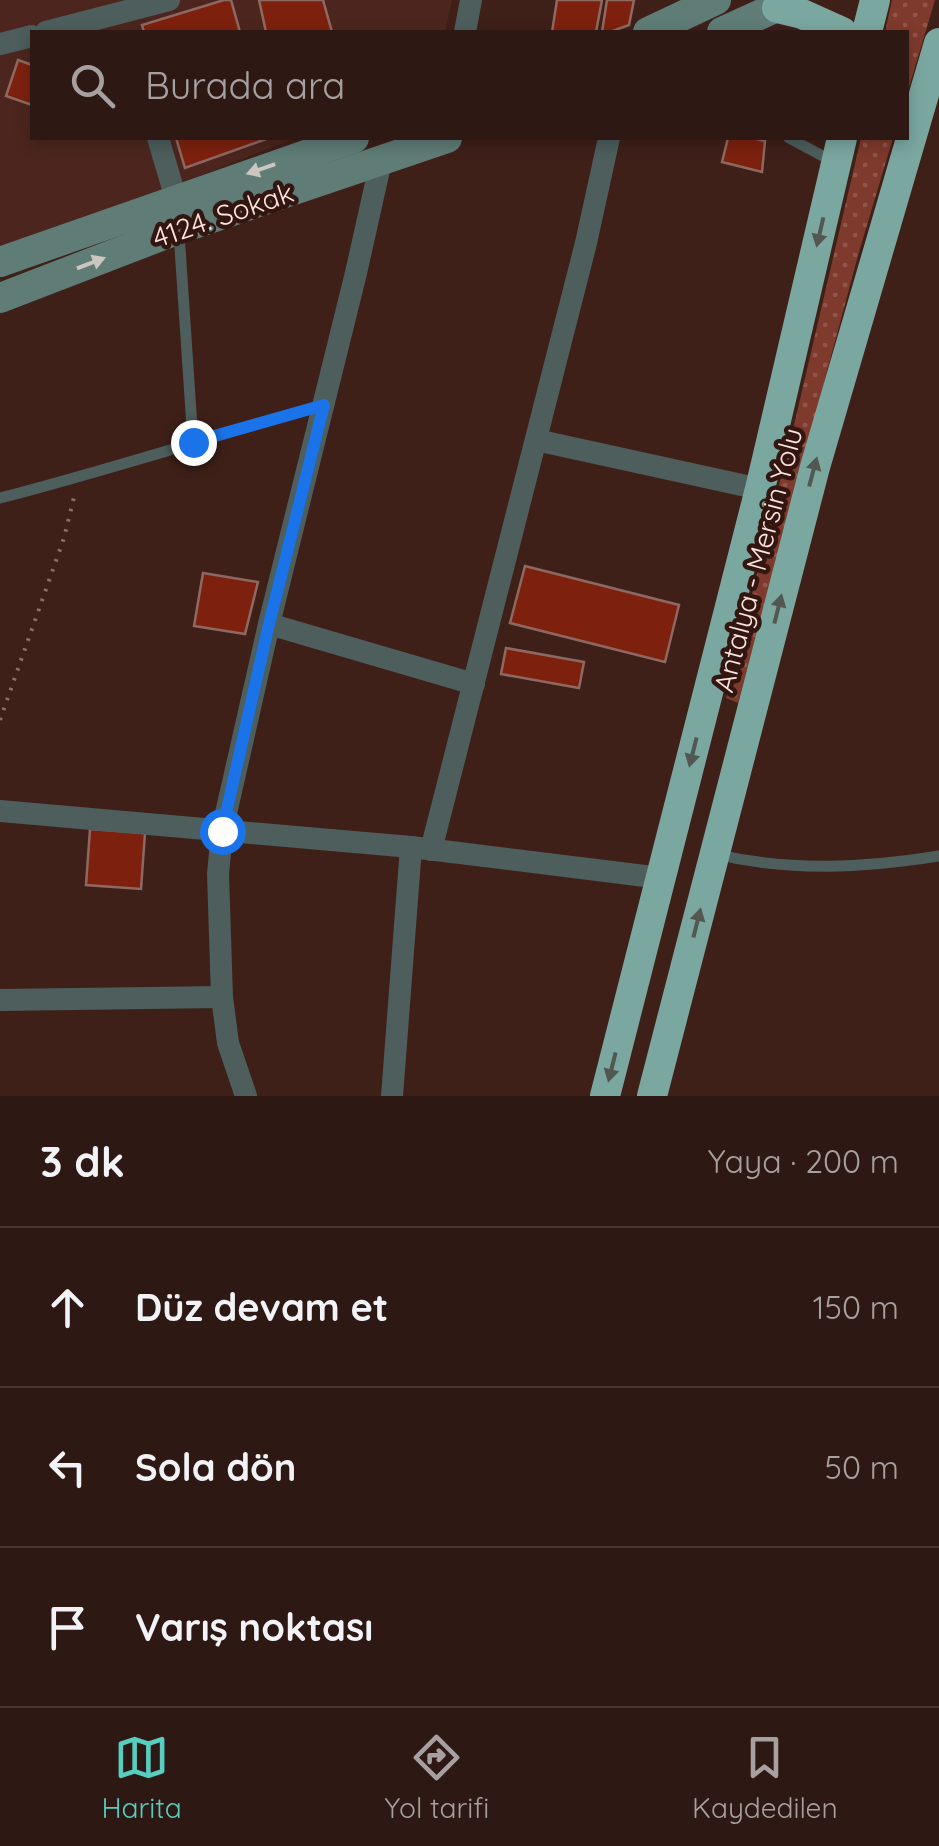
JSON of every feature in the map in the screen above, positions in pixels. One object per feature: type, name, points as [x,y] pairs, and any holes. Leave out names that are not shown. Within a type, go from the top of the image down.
[{"type":"highway","points":[[868,30],[875,0]]},
{"type":"highway","points":[[784,4],[838,30]]},
{"type":"highway","name":"Antalya - Mersin Yolu","points":[[652,1096],[815,466],[939,43]]},
{"type":"highway","name":"Antalya - Mersin Yolu","points":[[605,1096],[760,489],[840,150]]},
{"type":"main road","points":[[652,30],[716,0]]},
{"type":"main road","points":[[726,30],[784,4]]},
{"type":"main road","points":[[0,262],[177,214],[349,140]]},
{"type":"main road","name":"4124. Sokak","points":[[0,298],[177,214],[381,160],[441,140]]},
{"type":"street","points":[[56,30],[128,15],[169,0]]},
{"type":"street","points":[[464,30],[471,0]]},
{"type":"street","points":[[0,44],[30,36]]},
{"type":"street","points":[[158,140],[177,214]]},
{"type":"street","points":[[392,1096],[421,849],[474,684],[610,140]]},
{"type":"street","points":[[246,1096],[228,1042],[222,997],[218,874],[222,831],[381,160]]},
{"type":"street","points":[[536,440],[760,489]]},
{"type":"street","points":[[269,624],[474,684]]},
{"type":"street","points":[[0,811],[421,849],[661,878]]},
{"type":"street","points":[[0,1000],[222,997]]},
{"type":"lane","points":[[798,140],[840,150]]},
{"type":"lane","points":[[177,214],[193,442]]},
{"type":"lane","points":[[0,498],[324,405]]},
{"type":"lane","points":[[715,854],[798,868],[939,856]]},
{"type":"path","points":[[0,720],[64,538],[77,478]]},
{"type":"shaded area","points":[[0,0],[452,0],[445,30],[30,30],[30,140],[291,140],[0,253]]},
{"type":"shaded area","points":[[892,0],[935,0],[909,87],[909,30],[885,30]]},
{"type":"shaded area","points":[[861,140],[892,140],[738,703],[726,698]]},
{"type":"building","points":[[231,0],[239,30],[143,30],[142,25]]},
{"type":"building","points":[[259,0],[323,0],[331,30],[266,30]]},
{"type":"building","points":[[557,0],[602,0],[596,30],[552,30]]},
{"type":"building","points":[[607,0],[634,0],[629,25],[602,30]]},
{"type":"building","points":[[18,60],[30,64],[30,104],[6,96]]},
{"type":"building","points":[[177,140],[263,140],[185,168]]},
{"type":"building","points":[[728,140],[765,141],[762,172],[722,162]]},
{"type":"building","points":[[525,566],[679,605],[665,662],[510,623]]},
{"type":"building","points":[[203,573],[258,582],[245,634],[194,626]]},
{"type":"building","points":[[506,648],[584,662],[579,688],[501,674]]},
{"type":"building","points":[[90,829],[145,833],[141,889],[86,885]]},
{"type":"route","points":[[193,442],[324,405],[222,831]]}]
